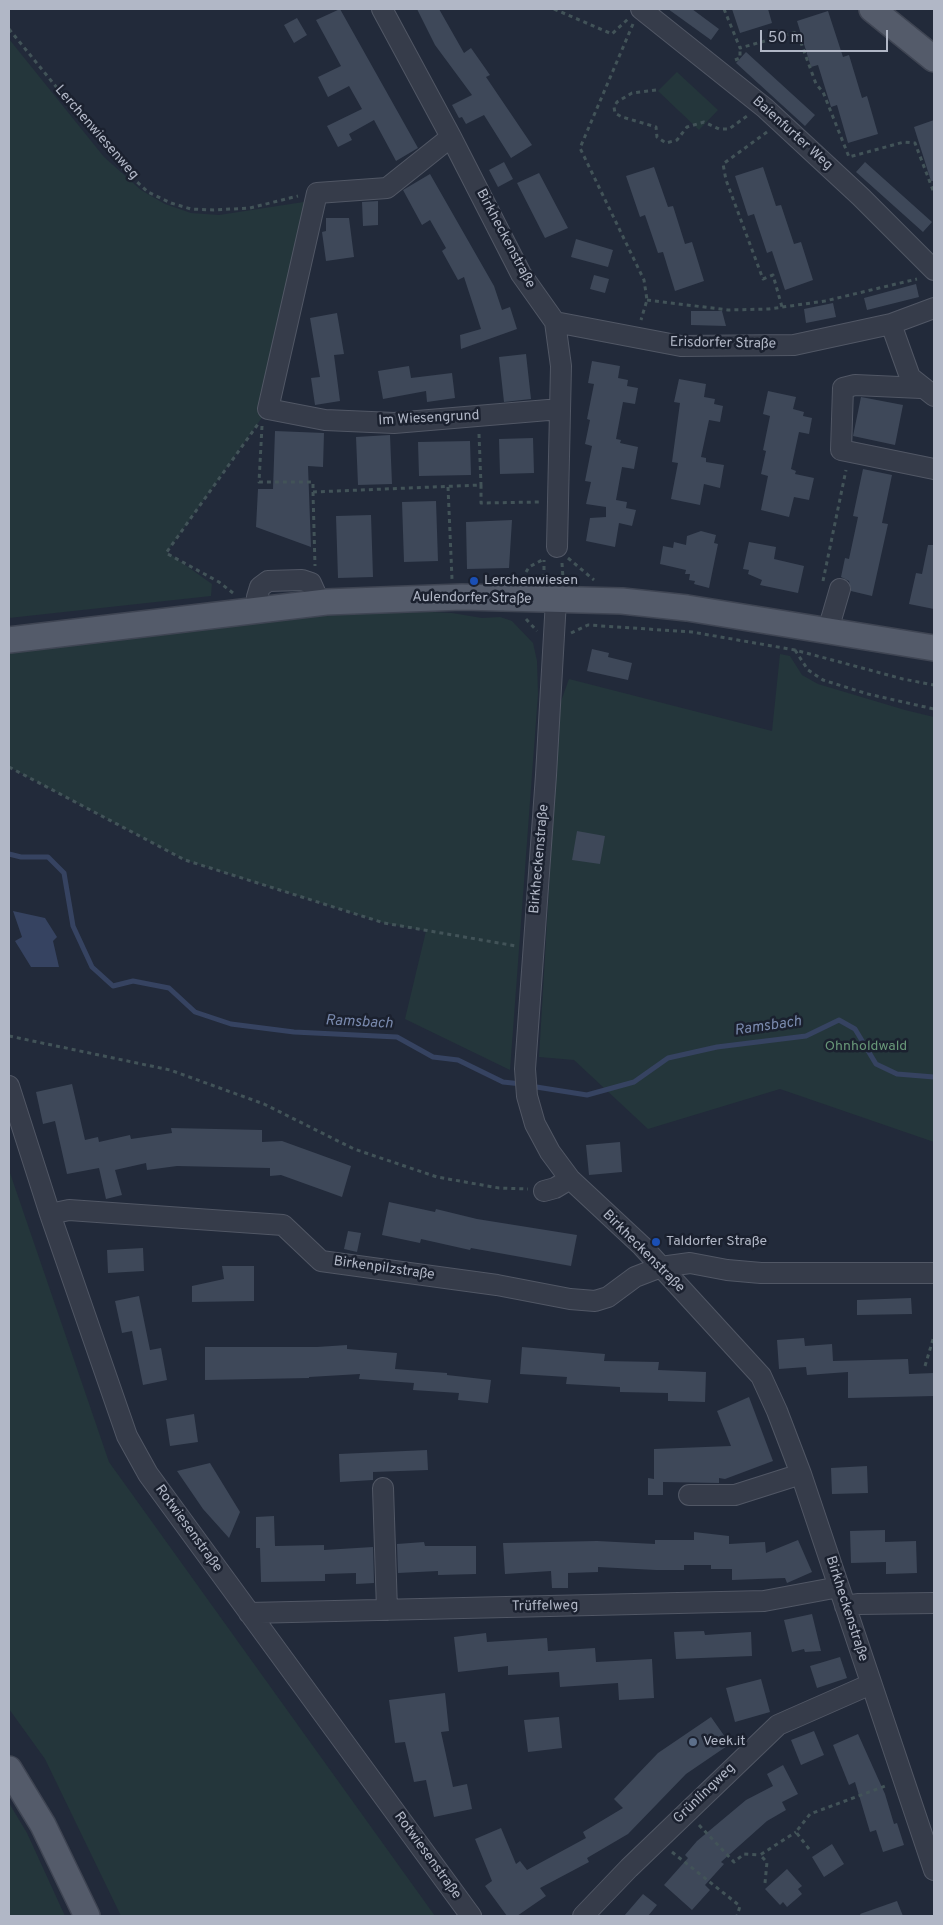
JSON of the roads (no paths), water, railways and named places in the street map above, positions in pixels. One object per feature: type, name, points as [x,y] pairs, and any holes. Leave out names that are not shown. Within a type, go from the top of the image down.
[{"type":"main road","points":[[872,9],[934,59]]},
{"type":"main road","name":"Aulendorfer Straße","points":[[9,640],[250,604],[462,597],[622,601],[696,609],[934,648]]},
{"type":"main road","points":[[9,1769],[43,1825],[87,1916]]},
{"type":"street","name":"Birkheckenstraße","points":[[382,9],[451,137],[521,274],[555,322],[561,366],[557,547]]},
{"type":"street","name":"Baienfurter Weg","points":[[637,14],[759,104],[780,122],[861,197],[927,274]]},
{"type":"street","name":"Im Wiesengrund","points":[[451,137],[387,188],[317,193],[266,413],[325,420],[394,423],[560,409]]},
{"type":"street","name":"Erisdorfer Straße","points":[[555,322],[681,346],[794,345],[891,324],[934,308]]},
{"type":"street","points":[[891,324],[910,377],[928,392]]},
{"type":"street","points":[[928,392],[855,385],[843,388],[841,450],[934,469]]},
{"type":"street","points":[[250,604],[260,587],[268,581],[302,580],[311,583],[315,592]]},
{"type":"street","points":[[828,630],[831,588]]},
{"type":"street","name":"Birkheckenstraße","points":[[556,600],[525,1069],[527,1096],[535,1124],[550,1152],[570,1179],[661,1267],[761,1376],[777,1411],[801,1474],[934,1870]]},
{"type":"street","name":"Rotwiesenstraße","points":[[9,1086],[50,1214],[127,1436],[148,1474],[471,1916]]},
{"type":"street","points":[[544,1190],[555,1188],[570,1179]]},
{"type":"street","name":"Birkenpilzstraße","points":[[50,1214],[69,1210],[283,1224],[321,1261],[496,1285],[570,1299],[595,1301],[608,1297],[636,1277],[661,1267]]},
{"type":"street","points":[[661,1267],[690,1263],[728,1270],[761,1273],[934,1273]]},
{"type":"street","points":[[689,1495],[734,1495],[801,1474]]},
{"type":"street","points":[[383,1488],[387,1610]]},
{"type":"street","name":"Trüffelweg","points":[[249,1613],[764,1601],[839,1587]]},
{"type":"street","points":[[845,1606],[859,1604],[934,1603]]},
{"type":"street","name":"Grünlingweg","points":[[583,1916],[657,1841],[778,1724],[871,1684]]},
{"type":"water","points":[[13,911],[45,918],[57,937],[53,941],[59,967],[31,967],[15,941],[22,937]]},
{"type":"waterway","name":"Ramsbach","points":[[9,854],[21,857],[48,857],[64,873],[73,926],[92,967],[113,986],[133,981],[169,988],[195,1012],[231,1024],[294,1032],[397,1037],[433,1057],[458,1060],[503,1082],[522,1084]]},
{"type":"waterway","name":"Ramsbach","points":[[530,1086],[587,1095],[634,1082],[668,1058],[717,1047],[806,1036],[839,1020],[855,1029],[876,1064],[897,1074],[934,1077]]},
{"type":"place","name":"Lerchenwiesen","points":[[474,581]]},
{"type":"place","name":"Taldorfer Straße","points":[[656,1242]]},
{"type":"place","name":"Veek.it","points":[[693,1742]]},
{"type":"park label","name":"Ohnholdwald","points":[[866,1047]]}]
